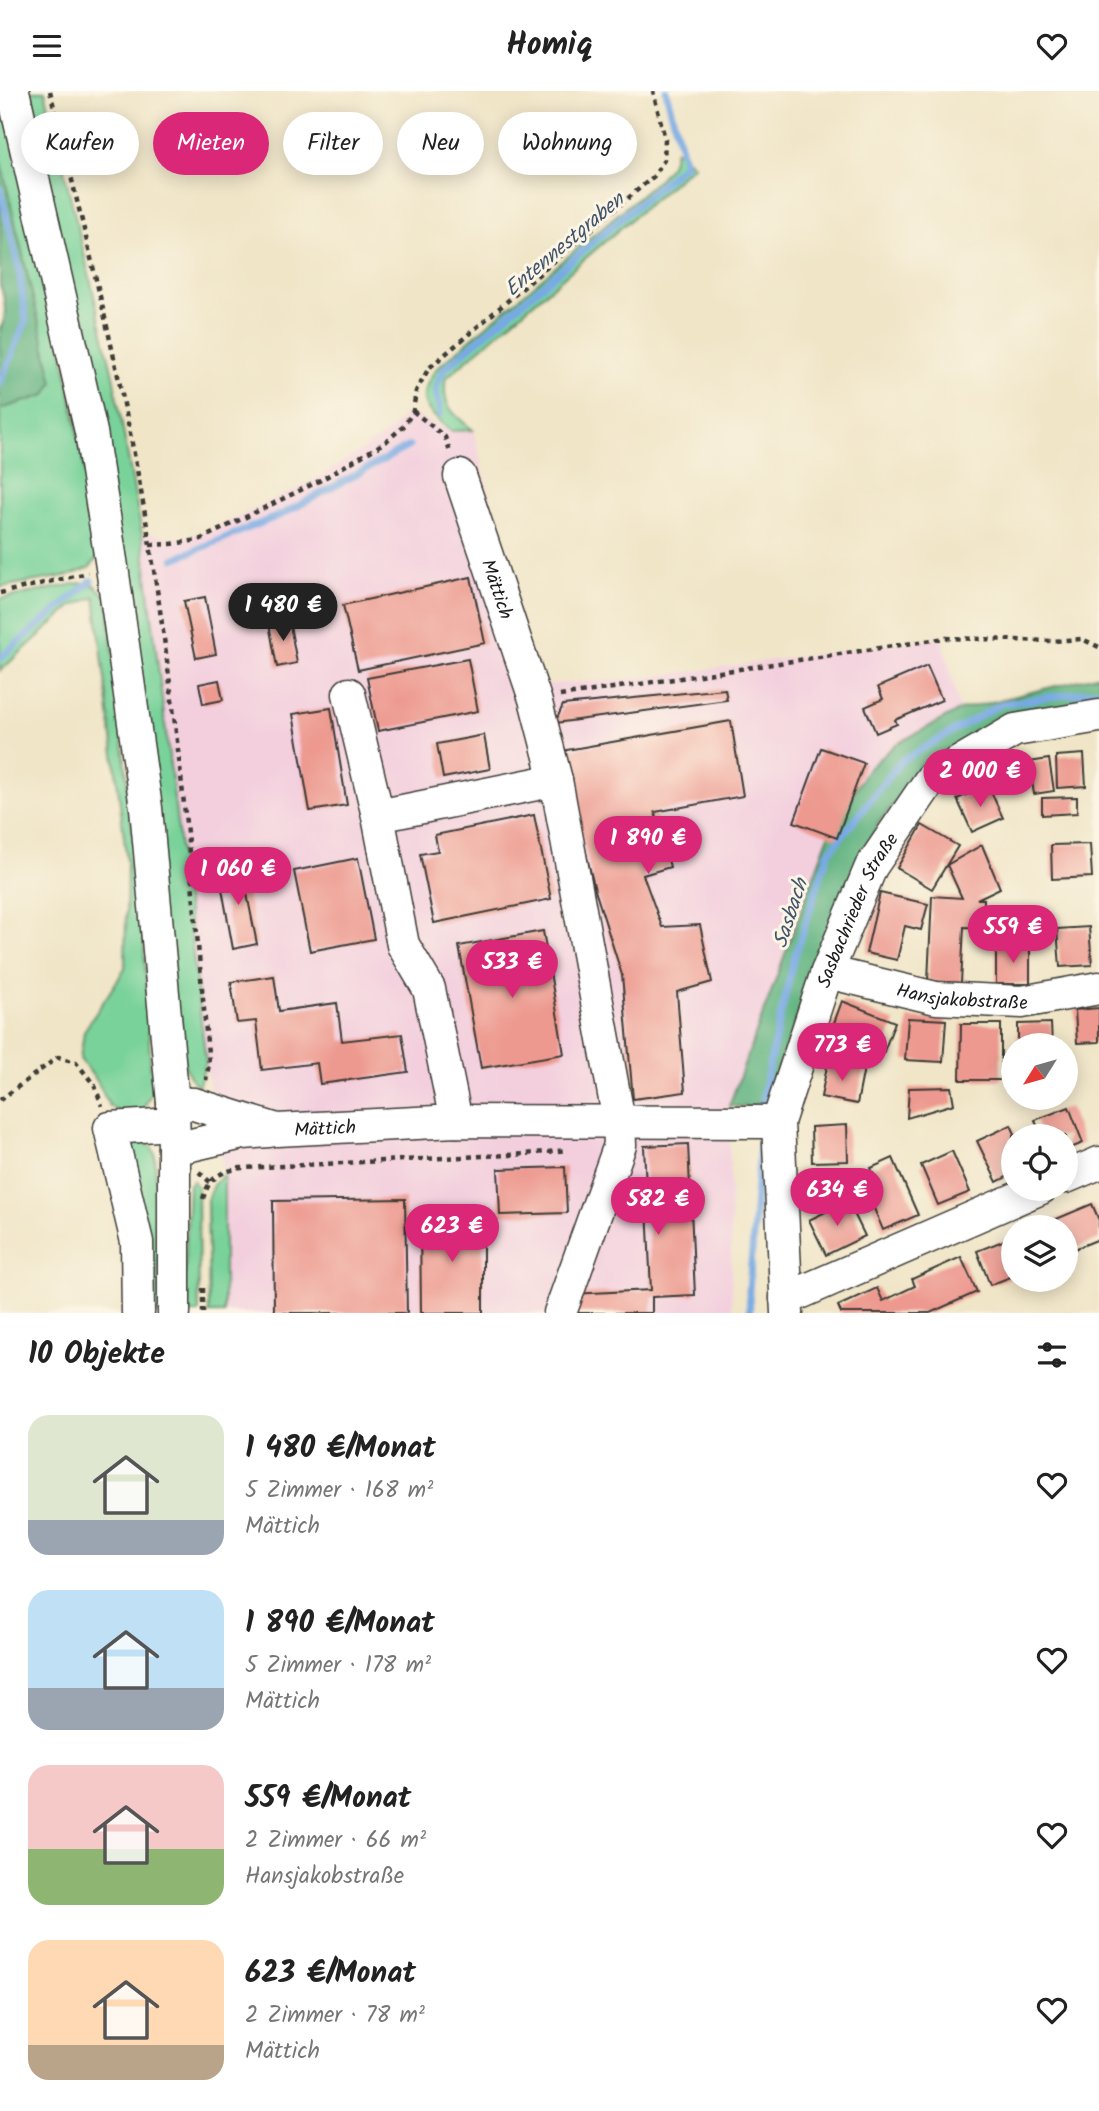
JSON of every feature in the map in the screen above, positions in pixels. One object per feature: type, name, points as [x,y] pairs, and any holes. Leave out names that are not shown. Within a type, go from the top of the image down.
[{"type":"street","points":[[13,91],[91,432],[146,808],[178,1120],[174,1313]]},
{"type":"street","name":"Mättich","points":[[460,476],[535,699],[556,780],[619,1121],[620,1145],[560,1313]]},
{"type":"street","points":[[349,694],[378,816],[403,945],[429,989],[456,1121]]},
{"type":"street","name":"Sasbachrieder Straße","points":[[786,1306],[774,1122],[827,972],[872,867],[931,779],[1015,730],[1099,716]]},
{"type":"street","points":[[378,816],[556,780]]},
{"type":"street","name":"Hansjakobstraße","points":[[827,972],[936,998],[1022,1002],[1099,988]]},
{"type":"street","points":[[138,1313],[137,1242],[110,1128],[178,1120]]},
{"type":"street","name":"Mättich","points":[[178,1120],[243,1133],[456,1121],[774,1122]]},
{"type":"street","name":"Mättich","points":[[178,1120],[277,1130]]},
{"type":"street","points":[[1078,1172],[1099,1163]]},
{"type":"street","points":[[786,1306],[1013,1201]]},
{"type":"path","points":[[50,91],[118,368],[150,545],[186,816],[209,1064],[204,1090],[178,1120]]},
{"type":"path","points":[[150,545],[198,540],[319,481],[384,443],[404,426],[413,411],[416,391],[429,368],[654,176],[664,160],[666,139],[653,91]]},
{"type":"path","points":[[413,411],[445,437],[460,476]]},
{"type":"path","points":[[0,593],[112,567]]},
{"type":"path","points":[[535,699],[946,639],[1082,639],[1099,647]]},
{"type":"path","points":[[0,1100],[58,1057],[76,1062],[95,1086],[110,1128]]},
{"type":"path","points":[[203,1210],[202,1197],[210,1182],[224,1171],[241,1168],[573,1150]]},
{"type":"path","points":[[203,1287],[203,1313]]},
{"type":"shaded area","points":[[407,412],[451,431],[473,430],[535,675],[540,685],[651,677],[942,637],[960,710],[896,744],[866,771],[830,832],[729,1106],[732,1309],[678,1313],[224,1313],[224,1174],[202,1039],[142,535],[179,538],[211,530],[309,483],[391,430]]},
{"type":"green space","points":[[0,91],[49,277],[100,555],[89,568],[71,575],[0,587],[0,409],[46,395],[0,159]]},
{"type":"green space","points":[[24,91],[45,91],[50,112],[27,112]]},
{"type":"green space","points":[[675,150],[694,165],[446,378],[445,395],[450,408],[473,430],[451,431],[434,416],[425,403],[425,388],[437,368],[659,179],[671,165]]},
{"type":"green space","points":[[0,159],[53,382],[46,395],[0,409],[0,329],[5,307],[0,285]]},
{"type":"green space","points":[[38,175],[65,175],[113,375],[142,534],[206,1062],[198,1087],[183,1062]]},
{"type":"green space","points":[[80,583],[94,585],[107,597],[143,926],[152,1092],[142,1111],[119,1112],[109,1105],[97,1081],[80,1059],[84,1031],[125,969],[127,862],[95,597],[72,606],[0,671],[0,599]]},
{"type":"green space","points":[[1099,675],[1099,702],[918,775],[879,822],[842,894],[764,1101],[749,1107],[729,1106],[830,832],[866,771],[896,744],[960,710]]},
{"type":"green space","points":[[143,1142],[151,1146],[155,1154],[160,1313],[148,1313],[129,1148],[134,1143]]},
{"type":"green space","points":[[224,1174],[224,1313],[209,1313],[207,1200],[213,1185]]},
{"type":"green space","points":[[193,1181],[198,1188],[199,1313],[183,1313],[189,1184]]},
{"type":"building","points":[[471,577],[485,643],[358,670],[343,605]]},
{"type":"building","points":[[205,597],[216,654],[196,658],[184,601]]},
{"type":"building","points":[[289,620],[297,663],[277,667],[269,624]]},
{"type":"building","points":[[468,659],[478,711],[378,731],[367,678]]},
{"type":"building","points":[[927,666],[942,700],[895,720],[897,724],[876,733],[865,707],[883,699],[878,687]]},
{"type":"building","points":[[219,680],[223,700],[203,704],[199,684]]},
{"type":"building","points":[[725,689],[727,700],[555,723],[563,705]]},
{"type":"building","points":[[331,708],[347,805],[310,811],[293,714]]},
{"type":"building","points":[[731,721],[743,796],[655,812],[670,867],[643,875],[662,927],[700,925],[712,982],[677,992],[685,1092],[633,1099],[622,975],[595,890],[561,751]]},
{"type":"building","points":[[484,735],[490,769],[443,778],[437,744]]},
{"type":"building","points":[[821,748],[864,763],[837,838],[794,822]]},
{"type":"building","points":[[1084,754],[1086,786],[1057,788],[1056,756]]},
{"type":"building","points":[[1049,759],[1054,791],[1034,794],[1029,762]]},
{"type":"building","points":[[988,785],[1003,818],[972,832],[957,799]]},
{"type":"building","points":[[1077,797],[1077,813],[1042,815],[1042,798]]},
{"type":"building","points":[[534,815],[551,899],[434,923],[420,854],[438,851],[435,835]]},
{"type":"building","points":[[922,825],[958,846],[932,889],[897,868]]},
{"type":"building","points":[[1090,844],[1092,877],[1052,879],[1051,845]]},
{"type":"building","points":[[982,845],[1000,888],[977,899],[984,899],[983,928],[964,927],[961,983],[928,981],[932,896],[962,898],[947,865]]},
{"type":"building","points":[[358,858],[374,939],[310,951],[294,871]]},
{"type":"building","points":[[248,866],[250,878],[244,879],[257,944],[233,949],[219,872]]},
{"type":"building","points":[[880,893],[928,904],[921,930],[905,926],[897,960],[866,953]]},
{"type":"building","points":[[1089,927],[1092,965],[1060,967],[1057,929]]},
{"type":"building","points":[[543,931],[564,1054],[481,1068],[459,946]]},
{"type":"building","points":[[996,946],[1030,946],[1030,984],[996,984]]},
{"type":"building","points":[[274,976],[279,1011],[337,1003],[342,1041],[402,1034],[408,1072],[320,1084],[317,1063],[262,1070],[256,1021],[237,1023],[231,982]]},
{"type":"building","points":[[842,1001],[895,1022],[883,1054],[830,1034]]},
{"type":"building","points":[[1099,1008],[1099,1042],[1078,1043],[1075,1010]]},
{"type":"building","points":[[908,1018],[946,1020],[943,1062],[905,1060]]},
{"type":"building","points":[[1051,1023],[1051,1033],[1018,1033],[1018,1024]]},
{"type":"building","points":[[961,1024],[1001,1024],[1001,1080],[960,1080]]},
{"type":"building","points":[[828,1061],[864,1068],[857,1104],[821,1097]]},
{"type":"building","points":[[951,1087],[954,1104],[907,1118],[909,1088]]},
{"type":"building","points":[[1061,1110],[1070,1110],[1076,1124],[1036,1124],[1035,1120]]},
{"type":"building","points":[[847,1125],[848,1161],[812,1162],[811,1127]]},
{"type":"building","points":[[1001,1130],[1001,1180],[997,1182],[977,1141]]},
{"type":"building","points":[[1078,1130],[1083,1143],[1078,1145]]},
{"type":"building","points":[[688,1144],[695,1295],[652,1297],[652,1313],[574,1313],[572,1294],[651,1290],[644,1146]]},
{"type":"building","points":[[952,1151],[970,1192],[938,1205],[921,1165]]},
{"type":"building","points":[[893,1158],[918,1215],[883,1230],[867,1192],[879,1187],[871,1168]]},
{"type":"building","points":[[565,1167],[567,1213],[500,1215],[498,1169]]},
{"type":"building","points":[[405,1199],[407,1313],[274,1313],[273,1201]]},
{"type":"building","points":[[848,1201],[865,1236],[826,1255],[809,1220]]},
{"type":"building","points":[[1092,1204],[1099,1220],[1099,1239],[1078,1248],[1078,1215],[1066,1215]]},
{"type":"building","points":[[483,1215],[483,1313],[421,1313],[420,1216]]},
{"type":"building","points":[[1001,1242],[1001,1281],[990,1285],[977,1251]]},
{"type":"building","points":[[961,1257],[977,1292],[930,1313],[841,1313],[838,1306],[877,1288],[883,1301],[915,1286],[912,1279]]},
{"type":"waterway","name":"Entennestgraben","points":[[440,415],[436,388],[443,370],[685,164],[666,91]]},
{"type":"waterway","points":[[0,189],[19,269],[26,321],[0,383]]},
{"type":"waterway","name":"Entennestgraben","points":[[174,559],[283,514],[409,446]]},
{"type":"waterway","name":"Entennestgraben","points":[[0,658],[91,581]]},
{"type":"waterway","name":"Sasbach","points":[[762,1114],[764,1088],[793,962],[828,854],[901,761],[1001,704],[1099,690]]},
{"type":"waterway","name":"Sasbach","points":[[750,1313],[749,1291],[761,1130]]}]
